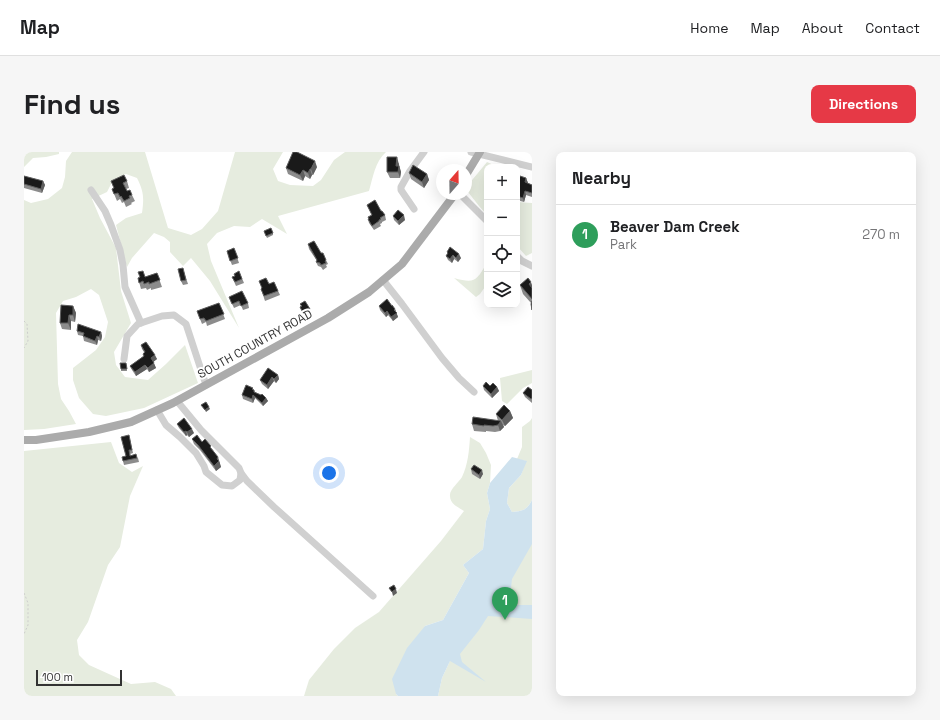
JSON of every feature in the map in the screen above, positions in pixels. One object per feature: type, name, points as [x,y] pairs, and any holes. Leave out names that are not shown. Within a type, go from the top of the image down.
[{"type":"main road","points":[[472,164],[477,153]]},
{"type":"main road","name":"SOUTH COUNTRY ROAD","points":[[24,440],[36,440],[82,433],[131,422],[177,401],[328,318],[369,292],[402,264],[450,200]]},
{"type":"street","points":[[414,209],[401,190],[401,187],[410,171],[424,152]]},
{"type":"street","points":[[477,153],[532,167]]},
{"type":"street","points":[[91,190],[105,211],[111,225],[124,265],[126,287],[141,323]]},
{"type":"street","points":[[466,200],[484,218]]},
{"type":"street","points":[[520,259],[532,266]]},
{"type":"street","points":[[383,280],[442,358],[459,378],[474,392]]},
{"type":"street","points":[[124,359],[127,336],[138,324],[162,316],[174,315],[186,324],[206,385]]},
{"type":"street","points":[[177,401],[201,430],[239,468],[246,481],[373,596]]},
{"type":"street","points":[[157,410],[166,425],[196,454],[206,472],[222,485],[232,486],[240,480],[241,473]]},
{"type":"path","points":[[24,321],[27,324],[28,341],[24,348]]},
{"type":"path","points":[[24,593],[28,603],[28,625],[24,634]]},
{"type":"shaded area","points":[[24,152],[59,152],[59,154],[33,158],[24,167]]},
{"type":"shaded area","points":[[72,152],[145,152],[168,228],[191,235],[202,229],[218,211],[235,152],[283,152],[273,169],[278,181],[290,185],[313,186],[321,180],[334,160],[345,152],[386,152],[379,160],[369,191],[278,216],[287,234],[262,219],[250,227],[234,226],[217,233],[207,244],[211,261],[239,328],[210,281],[191,258],[183,266],[170,252],[170,242],[164,237],[154,233],[132,258],[127,267],[116,225],[126,218],[142,213],[143,195],[137,178],[126,174],[113,180],[107,192],[92,199],[116,248],[121,291],[131,323],[114,352],[116,365],[125,377],[148,380],[185,345],[198,383],[144,408],[106,416],[93,414],[79,398],[73,380],[73,368],[96,350],[105,337],[108,322],[99,295],[91,289],[76,297],[63,301],[56,313],[58,384],[61,399],[76,424],[44,429],[24,430],[24,200],[31,203],[48,199],[62,188],[65,177],[66,161]]},
{"type":"shaded area","points":[[484,166],[484,212],[472,197],[472,180]]},
{"type":"shaded area","points":[[520,202],[532,203],[532,253],[526,256],[520,249]]},
{"type":"shaded area","points":[[484,268],[484,288],[476,297],[454,278],[471,281],[480,274]]},
{"type":"shaded area","points":[[532,370],[532,383],[523,388],[507,404],[502,401],[500,378]]},
{"type":"shaded area","points":[[532,418],[532,500],[524,509],[512,512],[507,503],[509,488],[521,475],[526,461],[517,459],[522,447],[522,427]]},
{"type":"shaded area","points":[[470,437],[480,443],[491,465],[490,483],[487,493],[490,509],[486,521],[483,549],[463,565],[469,573],[443,620],[425,626],[396,694],[398,696],[304,696],[309,680],[334,649],[355,628],[379,612],[441,541],[464,511],[451,501],[450,494],[462,477],[466,467]]},
{"type":"shaded area","points":[[111,442],[119,463],[132,472],[143,466],[130,496],[120,547],[108,565],[88,622],[77,640],[79,655],[89,665],[131,684],[155,682],[171,689],[176,696],[24,696],[24,451]]},
{"type":"shaded area","points":[[532,533],[532,696],[438,696],[442,678],[449,663],[454,646]]},
{"type":"water","points":[[512,457],[527,461],[521,475],[509,488],[507,503],[512,512],[516,512],[526,508],[532,500],[532,544],[512,579],[511,588],[503,598],[510,605],[532,605],[532,619],[488,616],[460,654],[462,662],[486,682],[450,661],[442,678],[438,696],[398,696],[396,694],[392,679],[407,648],[425,626],[443,620],[469,573],[463,565],[483,549],[486,521],[490,509],[487,493],[490,483]]},
{"type":"building","points":[[293,152],[297,152],[315,161],[308,173],[303,170],[300,175],[286,168]]},
{"type":"building","points":[[387,157],[397,157],[396,166],[399,166],[398,172],[387,172]]},
{"type":"building","points":[[413,165],[427,174],[422,182],[409,173]]},
{"type":"building","points":[[124,175],[127,181],[123,183],[127,191],[130,190],[132,195],[124,201],[118,193],[114,194],[112,189],[114,188],[111,181]]},
{"type":"building","points":[[24,176],[43,181],[41,189],[24,184]]},
{"type":"building","points":[[520,176],[526,178],[525,182],[532,185],[532,193],[525,191],[523,198],[520,197]]},
{"type":"building","points":[[375,200],[385,215],[372,226],[368,217],[372,215],[367,205]]},
{"type":"building","points":[[398,210],[404,215],[398,221],[393,216]]},
{"type":"building","points":[[271,228],[273,233],[266,236],[264,231]]},
{"type":"building","points":[[314,241],[321,253],[323,253],[326,263],[321,265],[320,263],[316,262],[317,260],[308,244]]},
{"type":"building","points":[[450,247],[459,254],[456,258],[453,255],[450,259],[446,256]]},
{"type":"building","points":[[234,248],[238,258],[230,261],[227,251]]},
{"type":"building","points":[[183,268],[186,280],[181,281],[178,269]]},
{"type":"building","points":[[143,271],[145,277],[157,273],[160,280],[149,284],[149,282],[144,284],[143,281],[139,283],[138,278],[140,277],[138,272]]},
{"type":"building","points":[[239,271],[242,279],[235,282],[232,277]]},
{"type":"building","points":[[266,278],[269,284],[274,282],[278,291],[264,296],[259,281]]},
{"type":"building","points":[[528,278],[531,282],[529,284],[532,288],[532,299],[520,285]]},
{"type":"building","points":[[242,291],[248,303],[241,306],[239,301],[232,304],[229,297]]},
{"type":"building","points":[[387,299],[397,313],[391,317],[387,311],[385,313],[379,306]]},
{"type":"building","points":[[305,301],[310,309],[303,313],[300,307],[302,306],[300,304]]},
{"type":"building","points":[[219,303],[224,314],[206,321],[204,318],[200,319],[197,311]]},
{"type":"building","points":[[61,305],[73,306],[73,315],[69,315],[68,323],[60,323]]},
{"type":"building","points":[[78,324],[101,332],[99,337],[97,336],[95,341],[83,336],[84,333],[77,331]]},
{"type":"building","points":[[146,342],[155,355],[151,358],[154,363],[148,368],[145,365],[135,372],[130,366],[144,356],[143,354],[145,352],[141,345]]},
{"type":"building","points":[[120,363],[126,363],[127,369],[121,369]]},
{"type":"building","points":[[268,368],[278,375],[274,379],[272,377],[267,385],[260,380]]},
{"type":"building","points":[[486,382],[490,386],[493,383],[497,387],[491,394],[483,386]]},
{"type":"building","points":[[246,385],[253,388],[252,389],[254,392],[261,395],[262,394],[266,398],[262,403],[253,395],[252,399],[242,395]]},
{"type":"building","points":[[528,387],[532,390],[531,399],[523,393]]},
{"type":"building","points":[[206,402],[209,407],[205,410],[201,405]]},
{"type":"building","points":[[504,405],[510,411],[502,420],[496,414]]},
{"type":"building","points":[[473,417],[501,421],[498,425],[484,426],[472,424]]},
{"type":"building","points":[[184,418],[192,429],[187,432],[184,432],[177,424]]},
{"type":"building","points":[[129,435],[132,450],[129,450],[130,456],[136,454],[137,458],[123,461],[122,457],[126,456],[121,437]]},
{"type":"building","points":[[197,435],[202,442],[205,439],[218,457],[217,459],[219,461],[214,466],[192,439]]},
{"type":"building","points":[[474,465],[482,470],[479,475],[471,469]]},
{"type":"building","points":[[394,585],[396,589],[392,592],[389,588]]},
{"type":"place","name":"Beaver Dam Creek","points":[[505,620]]}]
